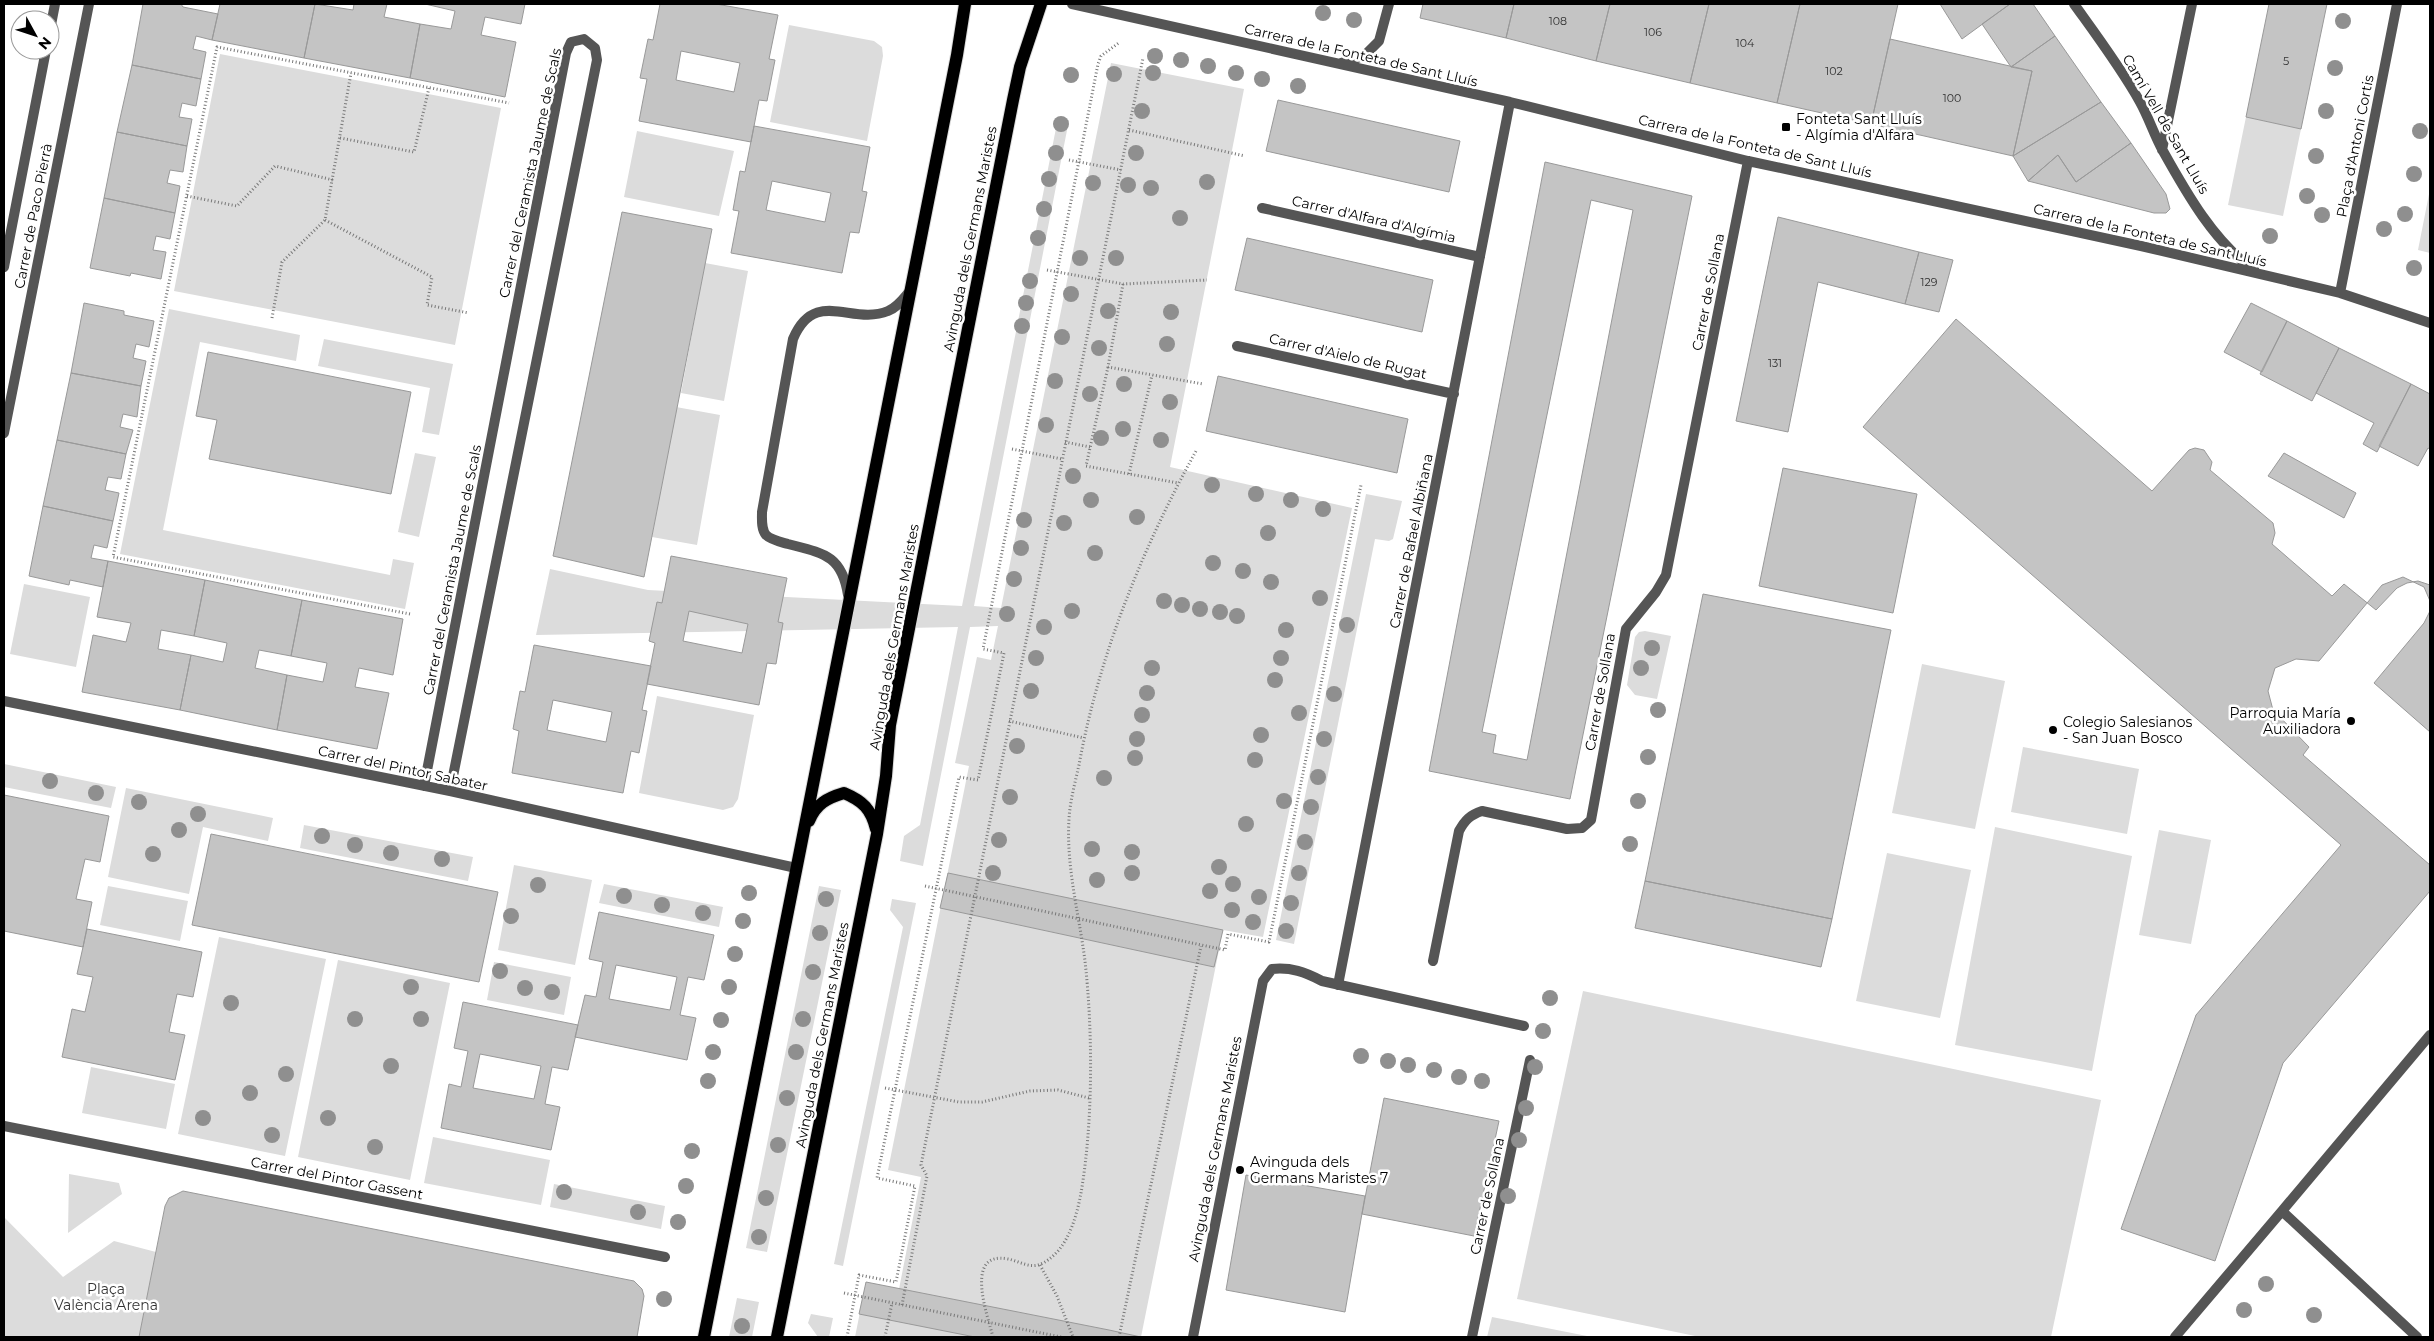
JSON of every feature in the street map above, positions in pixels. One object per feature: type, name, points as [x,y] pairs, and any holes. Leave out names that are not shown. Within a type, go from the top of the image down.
[{"type":"main road","points":[[704,1337],[911,290],[965,4]]},
{"type":"main road","name":"Avinguda dels Germans Maristes","points":[[777,1337],[877,834],[886,776],[890,725],[1011,110],[1020,67],[1040,4]]},
{"type":"main road","points":[[803,834],[813,811],[826,799],[844,793],[862,801],[873,816],[877,834]]},
{"type":"street","name":"Carrer de Paco Pierrà","points":[[4,433],[89,4]]},
{"type":"street","name":"Carrera de la Fonteta de Sant Lluís","points":[[1072,4],[1510,102],[1748,160],[2141,246],[2340,293],[2430,322]]},
{"type":"street","points":[[1340,64],[1364,56],[1378,41],[1389,4]]},
{"type":"street","name":"Camí Vell de Sant Lluís","points":[[2074,4],[2130,86],[2162,150],[2224,244],[2238,259],[2260,274]]},
{"type":"street","points":[[2162,150],[2192,4]]},
{"type":"street","name":"Plaça d'Antoni Cortis","points":[[2340,293],[2397,4]]},
{"type":"street","name":"Carrer del Ceramista Jaume de Scals","points":[[424,786],[566,53],[571,42],[584,39],[595,48],[597,60],[450,791]]},
{"type":"street","name":"Carrer de Paco Pierrà","points":[[4,267],[44,60]]},
{"type":"street","name":"Carrer de Rafael Albiñana","points":[[1338,984],[1510,102]]},
{"type":"street","name":"Carrer de Sollana","points":[[1433,961],[1459,831],[1464,821],[1471,814],[1482,811],[1567,829],[1582,828],[1591,820],[1626,629],[1656,592],[1666,576],[1748,160]]},
{"type":"street","name":"Carrer d'Alfara d'Algímia","points":[[1262,208],[1480,257]]},
{"type":"street","points":[[849,597],[846,576],[837,564],[825,555],[777,541],[766,535],[762,526],[762,512],[793,339],[798,328],[817,312],[831,310],[876,314],[889,311],[911,290]]},
{"type":"street","name":"Carrer d'Aielo de Rugat","points":[[1237,346],[1454,394]]},
{"type":"street","name":"Carrer del Pintor Sabater","points":[[4,701],[450,791],[796,868]]},
{"type":"street","name":"Avinguda dels Germans Maristes","points":[[1193,1337],[1263,981],[1272,968],[1285,968],[1302,971],[1322,981],[1338,984]]},
{"type":"street","points":[[1338,984],[1524,1026]]},
{"type":"street","points":[[2175,1337],[2430,1035]]},
{"type":"street","name":"Carrer de Sollana","points":[[1472,1337],[1530,1060]]},
{"type":"street","name":"Carrer del Pintor Gassent","points":[[4,1126],[665,1258]]},
{"type":"street","points":[[2282,1211],[2417,1337]]},
{"type":"path","points":[[847,1337],[859,1275],[896,1282],[915,1186],[877,1178],[959,777],[978,780],[1004,653],[984,649],[1098,64],[1102,56],[1123,40]]},
{"type":"path","points":[[410,614],[113,557],[217,47],[509,103]]},
{"type":"path","points":[[902,1305],[927,1176],[921,1165],[1143,58]]},
{"type":"path","points":[[272,318],[282,262],[325,220],[351,73]]},
{"type":"path","points":[[340,138],[414,152],[428,88]]},
{"type":"path","points":[[1129,130],[1246,156]]},
{"type":"path","points":[[1069,160],[1121,170]]},
{"type":"path","points":[[187,196],[237,206],[275,166],[332,180]]},
{"type":"path","points":[[325,220],[432,277],[427,306],[469,313]]},
{"type":"path","points":[[1047,270],[1098,281],[1123,284],[1207,280]]},
{"type":"path","points":[[1123,284],[1108,367],[1086,466],[1178,483]]},
{"type":"path","points":[[1108,367],[1203,384]]},
{"type":"path","points":[[1129,474],[1152,374]]},
{"type":"path","points":[[1065,442],[1090,447]]},
{"type":"path","points":[[1012,449],[1062,459]]},
{"type":"path","points":[[993,1337],[981,1289],[982,1274],[986,1264],[996,1258],[1008,1258],[1026,1265],[1040,1265],[1058,1250],[1074,1226],[1081,1192],[1089,1098],[1085,962],[1072,879],[1069,819],[1084,738],[1110,644],[1145,553],[1178,483],[1196,451]]},
{"type":"path","points":[[925,886],[1224,950],[1228,934],[1269,942],[1360,485]]},
{"type":"path","points":[[1009,721],[1084,738]]},
{"type":"path","points":[[1119,1337],[1200,946]]},
{"type":"path","points":[[885,1088],[959,1102],[982,1102],[1030,1091],[1058,1090],[1089,1098]]},
{"type":"path","points":[[1040,1265],[1057,1296],[1073,1337]]},
{"type":"path","points":[[844,1293],[1060,1337]]},
{"type":"path","points":[[885,1337],[892,1303]]},
{"type":"green space","points":[[789,25],[874,41],[882,47],[883,56],[867,141],[770,122]]},
{"type":"green space","points":[[220,54],[501,108],[455,345],[174,291]]},
{"type":"green space","points":[[1111,63],[1244,89],[1170,467],[1352,508],[1263,937],[1223,930],[1141,1337],[855,1337],[866,1282],[899,1289],[921,1177],[888,1170],[969,766],[955,763],[977,657],[991,660],[998,626],[970,627],[923,866],[900,861],[904,836],[920,825],[958,627],[536,635],[550,569],[648,590],[962,606],[1058,118],[1069,120],[974,606],[1001,608]]},
{"type":"green space","points":[[2246,117],[2301,129],[2283,216],[2228,205]]},
{"type":"green space","points":[[637,131],[734,151],[719,216],[624,197]]},
{"type":"green space","points":[[2430,189],[2430,253],[2418,250]]},
{"type":"green space","points":[[705,263],[748,271],[724,401],[681,393]]},
{"type":"green space","points":[[169,309],[300,335],[296,361],[200,342],[163,530],[390,575],[393,559],[414,563],[405,609],[120,554]]},
{"type":"green space","points":[[324,339],[453,364],[439,435],[422,432],[430,388],[318,366]]},
{"type":"green space","points":[[676,407],[720,415],[697,545],[652,537]]},
{"type":"green space","points":[[415,453],[436,457],[419,537],[398,532]]},
{"type":"green space","points":[[1366,494],[1402,501],[1393,539],[1389,541],[1375,539],[1294,944],[1276,940]]},
{"type":"green space","points":[[24,584],[90,597],[76,667],[10,654]]},
{"type":"green space","points":[[1645,631],[1671,636],[1657,699],[1635,695],[1627,685],[1635,637],[1639,632]]},
{"type":"green space","points":[[1922,664],[2005,681],[1975,829],[1892,813]]},
{"type":"green space","points":[[657,696],[754,715],[738,799],[733,807],[723,810],[639,793]]},
{"type":"green space","points":[[2023,747],[2139,769],[2127,834],[2011,812]]},
{"type":"green space","points":[[4,764],[116,787],[111,808],[4,787]]},
{"type":"green space","points":[[126,788],[273,818],[268,841],[203,827],[189,894],[108,877]]},
{"type":"green space","points":[[304,825],[473,857],[468,881],[300,848]]},
{"type":"green space","points":[[1995,827],[2132,856],[2092,1071],[1955,1045]]},
{"type":"green space","points":[[2159,830],[2211,840],[2191,944],[2139,935]]},
{"type":"green space","points":[[1887,853],[1971,870],[1940,1018],[1856,1001]]},
{"type":"green space","points":[[514,865],[592,880],[575,965],[498,950]]},
{"type":"green space","points":[[604,884],[723,907],[719,927],[599,903]]},
{"type":"green space","points":[[108,886],[188,901],[180,941],[100,925]]},
{"type":"green space","points":[[819,886],[841,890],[767,1252],[746,1248]]},
{"type":"green space","points":[[892,899],[916,903],[843,1266],[834,1264],[903,927],[890,910]]},
{"type":"green space","points":[[219,937],[326,959],[285,1156],[178,1134]]},
{"type":"green space","points":[[338,960],[450,983],[410,1180],[298,1157]]},
{"type":"green space","points":[[494,962],[571,977],[564,1015],[487,1000]]},
{"type":"green space","points":[[1583,991],[2101,1100],[2051,1337],[1700,1337],[1517,1299]]},
{"type":"green space","points":[[91,1067],[175,1084],[166,1129],[82,1113]]},
{"type":"green space","points":[[433,1137],[550,1160],[541,1205],[424,1183]]},
{"type":"green space","points":[[69,1174],[119,1183],[122,1194],[68,1233]]},
{"type":"green space","points":[[554,1184],[665,1206],[661,1229],[550,1207]]},
{"type":"green space","name":"Plaça València Arena","points":[[4,1217],[63,1277],[114,1241],[156,1252],[139,1337],[4,1337]]},
{"type":"green space","points":[[737,1298],[759,1302],[752,1337],[729,1337]]},
{"type":"green space","points":[[811,1314],[833,1318],[829,1337],[818,1337],[808,1323]]},
{"type":"green space","points":[[1492,1317],[1592,1337],[1487,1337]]},
{"type":"building","points":[[143,4],[181,4],[183,7],[218,14],[212,40],[196,36],[193,49],[206,52],[201,79],[132,65]]},
{"type":"building","points":[[220,4],[315,4],[304,58],[212,40]]},
{"type":"building","points":[[315,4],[353,10],[354,4],[387,4],[384,17],[420,24],[410,78],[304,58]]},
{"type":"building","points":[[425,4],[525,4],[521,24],[485,17],[481,35],[516,42],[505,97],[410,78],[420,24],[451,29],[455,11]]},
{"type":"building","points":[[660,4],[716,4],[778,15],[769,59],[775,60],[767,101],[759,100],[751,142],[639,121],[647,79],[640,78],[648,39],[653,40]]},
{"type":"building","points":[[1423,4],[1514,4],[1506,38],[1420,18]]},
{"type":"building","points":[[1514,4],[1610,4],[1596,61],[1506,38]]},
{"type":"building","points":[[1610,4],[1709,4],[1690,83],[1596,61]]},
{"type":"building","points":[[1709,4],[1800,4],[1777,103],[1690,83]]},
{"type":"building","points":[[1800,4],[1898,4],[1871,124],[1777,103]]},
{"type":"building","points":[[1940,4],[2010,4],[1962,39]]},
{"type":"building","points":[[2010,4],[2033,4],[2055,36],[2011,67],[1982,24]]},
{"type":"building","points":[[2269,4],[2327,4],[2301,129],[2246,117]]},
{"type":"building","points":[[2055,36],[2101,102],[2013,156],[2032,71],[2011,67]]},
{"type":"building","points":[[1890,39],[2032,71],[2013,156],[1871,124]]},
{"type":"building","points":[[681,51],[740,63],[734,92],[676,80]]},
{"type":"building","points":[[132,65],[201,79],[196,106],[182,103],[179,117],[192,119],[187,146],[117,132]]},
{"type":"building","points":[[1278,100],[1460,141],[1449,192],[1266,151]]},
{"type":"building","points":[[2101,102],[2131,143],[2076,182],[2058,155],[2028,181],[2013,156]]},
{"type":"building","points":[[754,126],[870,147],[862,191],[867,192],[859,233],[850,232],[842,273],[731,253],[739,211],[733,210],[740,171],[745,172]]},
{"type":"building","points":[[117,132],[187,146],[183,172],[170,170],[167,183],[180,186],[175,213],[104,198]]},
{"type":"building","points":[[2131,143],[2166,194],[2170,209],[2166,213],[2154,213],[2028,181],[2058,155],[2076,182]]},
{"type":"building","points":[[1545,162],[1692,196],[1570,799],[1429,771]],"holes":[[[1591,200],[1633,210],[1527,760],[1493,753],[1496,735],[1482,732]]]},
{"type":"building","points":[[772,181],[831,193],[825,222],[766,210]]},
{"type":"building","points":[[104,198],[175,213],[170,239],[156,236],[153,250],[166,252],[161,279],[131,273],[130,276],[90,268]]},
{"type":"building","points":[[622,212],[712,229],[644,577],[553,556]]},
{"type":"building","points":[[1778,217],[1919,252],[1905,304],[1818,282],[1788,432],[1736,421]]},
{"type":"building","points":[[1247,238],[1433,280],[1422,332],[1235,290]]},
{"type":"building","points":[[1919,252],[1953,260],[1939,312],[1905,304]]},
{"type":"building","points":[[84,303],[124,311],[124,315],[154,321],[149,347],[136,344],[133,358],[146,361],[141,386],[71,373]]},
{"type":"building","points":[[2251,303],[2287,321],[2262,372],[2224,352]]},
{"type":"building","points":[[1956,319],[2152,491],[2189,450],[2195,448],[2204,450],[2212,462],[2210,470],[2273,523],[2275,533],[2272,544],[2332,596],[2344,584],[2376,610],[2397,588],[2407,583],[2418,581],[2430,585],[2430,891],[2283,1063],[2215,1261],[2121,1229],[2196,1015],[2341,845],[1863,427]]},
{"type":"building","points":[[2287,321],[2339,348],[2312,401],[2260,374]]},
{"type":"building","points":[[2339,348],[2411,384],[2377,452],[2363,444],[2374,423],[2316,393]]},
{"type":"building","points":[[208,352],[411,392],[391,494],[209,459],[217,420],[196,416]]},
{"type":"building","points":[[71,373],[141,386],[137,417],[123,414],[120,427],[133,430],[126,454],[57,440]]},
{"type":"building","points":[[1218,376],[1408,419],[1397,473],[1206,431]]},
{"type":"building","points":[[2411,384],[2430,394],[2430,449],[2428,448],[2418,466],[2379,446]]},
{"type":"building","points":[[57,440],[126,454],[121,479],[108,477],[105,490],[119,493],[113,521],[43,506]]},
{"type":"building","points":[[2284,453],[2356,493],[2344,518],[2268,476]]},
{"type":"building","points":[[1783,468],[1917,494],[1893,613],[1759,586]]},
{"type":"building","points":[[43,506],[113,521],[107,548],[94,545],[91,558],[108,561],[103,587],[70,580],[69,585],[29,576]]},
{"type":"building","points":[[671,556],[787,578],[778,622],[783,623],[776,664],[767,663],[759,705],[647,684],[655,643],[649,641],[657,602],[662,603]]},
{"type":"building","points":[[108,561],[205,580],[194,636],[161,630],[158,649],[191,655],[180,710],[82,692],[93,635],[126,642],[131,623],[97,617]]},
{"type":"building","name":"Parroquia María Auxiliadora","points":[[2403,577],[2424,587],[2430,601],[2430,611],[2424,623],[2374,683],[2430,732],[2430,865],[2303,755],[2309,747],[2273,710],[2268,691],[2275,668],[2296,659],[2319,661],[2382,585]]},
{"type":"building","points":[[205,580],[302,600],[291,656],[259,650],[255,668],[287,675],[277,730],[180,710],[191,655],[223,662],[227,643],[194,636]]},
{"type":"building","points":[[1703,594],[1891,630],[1832,919],[1645,881]]},
{"type":"building","points":[[302,600],[403,619],[393,675],[359,668],[355,687],[389,693],[377,749],[277,730],[287,675],[323,682],[327,663],[291,656]]},
{"type":"building","points":[[689,611],[748,624],[742,653],[683,641]]},
{"type":"building","points":[[534,645],[651,666],[642,710],[647,711],[639,753],[631,751],[623,793],[512,773],[519,731],[513,729],[520,691],[525,692]]},
{"type":"building","points":[[553,700],[612,712],[606,742],[547,730]]},
{"type":"building","points":[[4,795],[109,816],[100,862],[85,859],[76,899],[92,902],[83,947],[4,931]]},
{"type":"building","points":[[211,834],[498,892],[479,982],[192,925]]},
{"type":"building","points":[[948,873],[1223,930],[1214,967],[940,908]]},
{"type":"building","points":[[1645,881],[1832,919],[1821,967],[1635,928]]},
{"type":"building","points":[[599,912],[714,935],[704,980],[688,977],[680,1015],[696,1018],[687,1060],[575,1037],[585,995],[596,997],[603,962],[589,959]]},
{"type":"building","points":[[87,929],[202,952],[193,997],[177,994],[169,1032],[185,1035],[175,1080],[62,1057],[72,1009],[85,1012],[93,977],[77,974]]},
{"type":"building","points":[[616,965],[677,977],[670,1010],[609,999]]},
{"type":"building","points":[[463,1002],[578,1025],[568,1070],[552,1067],[545,1104],[560,1107],[551,1150],[441,1128],[449,1084],[461,1087],[468,1051],[454,1048]]},
{"type":"building","points":[[480,1054],[541,1066],[534,1099],[473,1088]]},
{"type":"building","points":[[1384,1098],[1499,1121],[1474,1236],[1362,1214]]},
{"type":"building","points":[[1246,1175],[1365,1196],[1345,1312],[1226,1290]]},
{"type":"building","points":[[183,1191],[634,1281],[642,1289],[644,1296],[637,1337],[139,1337],[165,1206],[169,1198]]},
{"type":"building","points":[[866,1282],[1141,1337],[975,1337],[859,1314]]},
{"type":"place","name":"Fonteta Sant Lluís - Algímia d'Alfara","points":[[1786,127]]},
{"type":"place","name":"Parroquia María Auxiliadora","points":[[2351,721]]},
{"type":"place","name":"Colegio Salesianos - San Juan Bosco","points":[[2053,730]]},
{"type":"place","name":"Avinguda dels Germans Maristes 7","points":[[1240,1170]]}]
